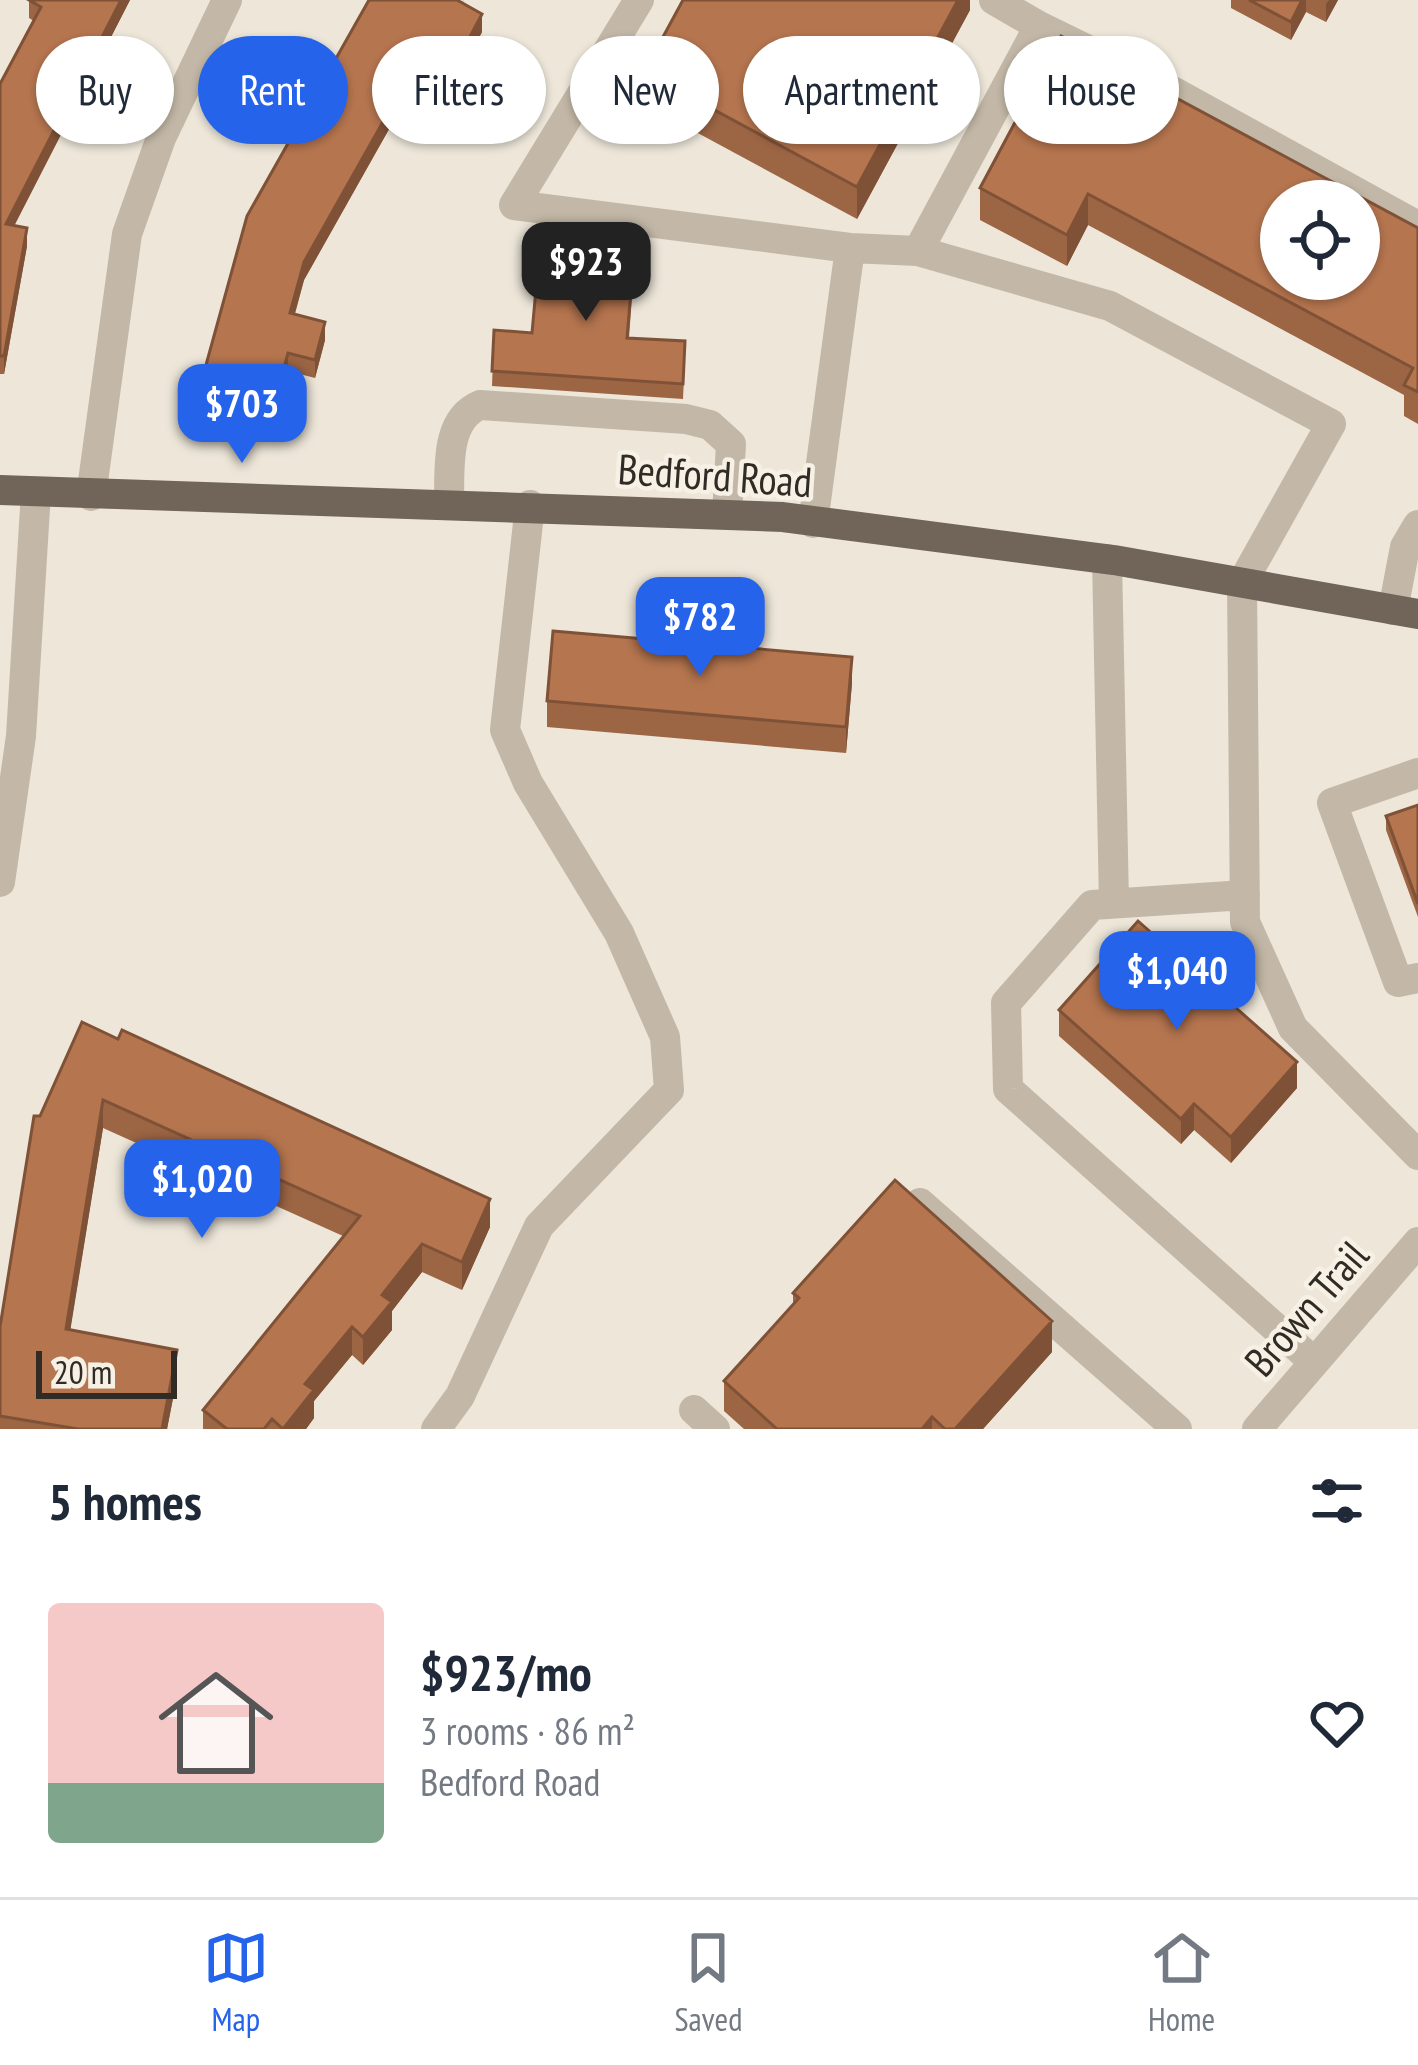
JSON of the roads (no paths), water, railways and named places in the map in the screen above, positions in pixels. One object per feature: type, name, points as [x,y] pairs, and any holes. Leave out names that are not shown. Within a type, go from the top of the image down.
[{"type":"main road","name":"Bedford Road","points":[[0,490],[728,514],[1107,559],[1406,612]]},
{"type":"street","points":[[92,496],[127,234],[161,138],[227,0]]},
{"type":"street","points":[[638,0],[514,205],[850,248],[918,251],[1110,306],[1331,424],[1242,583],[1245,922],[1293,1028],[1418,1155]]},
{"type":"street","points":[[994,0],[1418,226]]},
{"type":"street","points":[[918,251],[1039,26]]},
{"type":"street","points":[[813,523],[850,248]]},
{"type":"street","points":[[448,503],[457,427],[469,410],[481,405],[686,418],[710,425],[731,444],[728,514]]},
{"type":"street","points":[[0,882],[21,736],[36,492]]},
{"type":"street","points":[[436,1429],[460,1396],[539,1226],[669,1090],[665,1037],[619,933],[529,783],[505,730],[530,505]]},
{"type":"street","points":[[1406,612],[1406,547],[1418,525]]},
{"type":"street","points":[[1107,559],[1114,903]]},
{"type":"street","points":[[1418,773],[1332,803],[1398,982],[1418,978]]},
{"type":"street","points":[[1245,895],[1093,905],[1006,1003],[1008,1089],[1314,1362]]},
{"type":"street","points":[[898,1184],[1177,1429]]},
{"type":"street","name":"Brown Trail","points":[[1261,1428],[1418,1242]]}]
